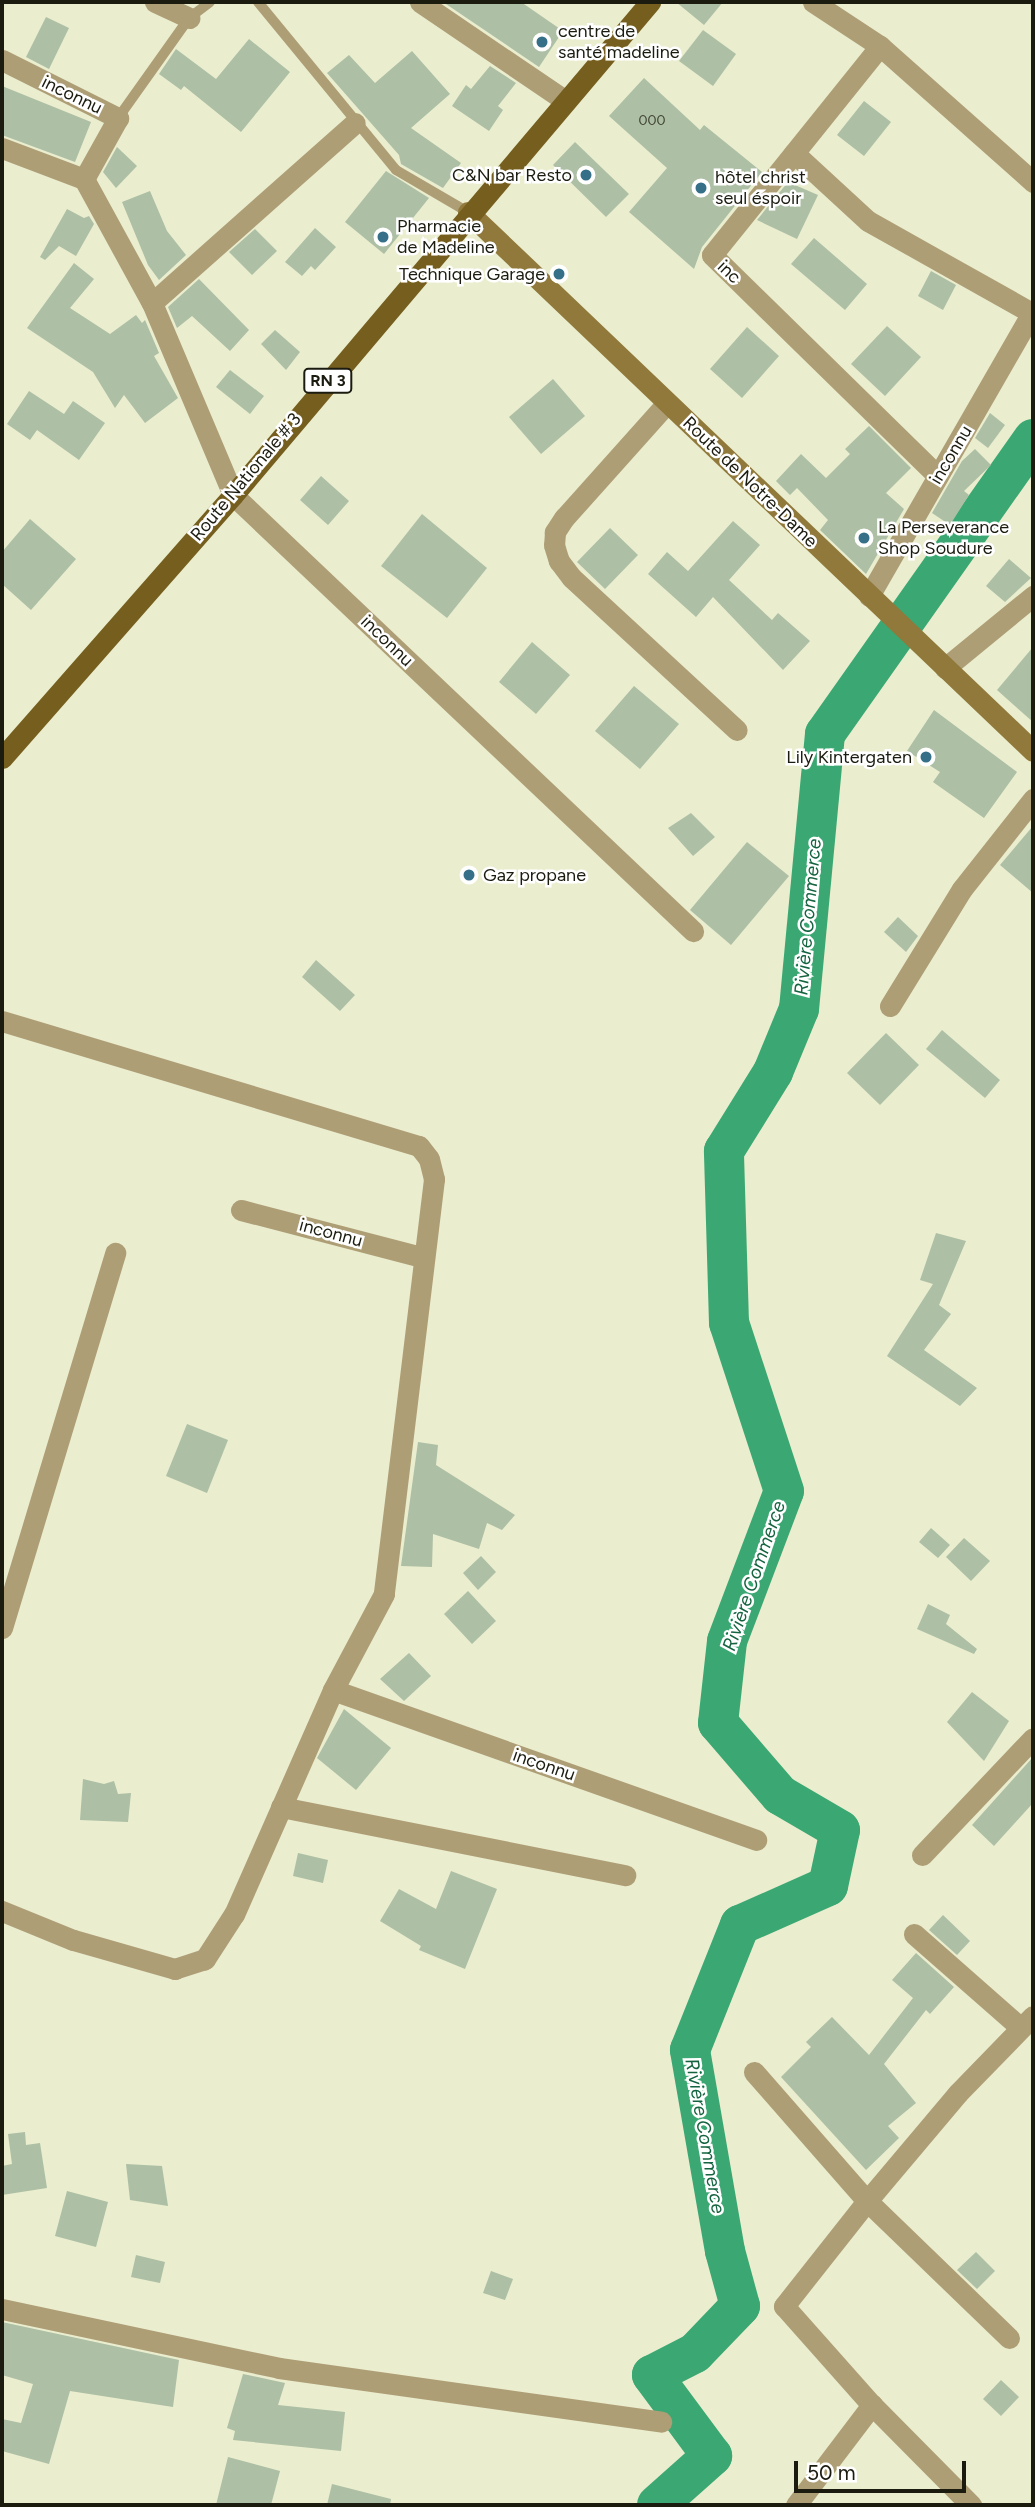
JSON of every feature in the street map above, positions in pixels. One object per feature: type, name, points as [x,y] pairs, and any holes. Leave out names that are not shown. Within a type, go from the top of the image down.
[{"type":"main road","name":"Route Nationale # 3","points":[[2,758],[233,495],[468,212],[650,2]]},
{"type":"street","points":[[155,2],[189,18]]},
{"type":"street","points":[[420,2],[564,100]]},
{"type":"street","points":[[813,2],[880,47],[1033,182]]},
{"type":"street","name":"inc","points":[[880,47],[712,255],[938,476]]},
{"type":"street","name":"inconnu","points":[[2,61],[118,118],[84,179],[152,303],[233,495],[693,932]]},
{"type":"street","points":[[152,303],[355,123]]},
{"type":"street","points":[[2,148],[84,179]]},
{"type":"street","name":"inconnu","points":[[794,153],[868,221],[1033,312],[869,596]]},
{"type":"street","name":"Route de Notre-Dame","points":[[468,212],[1033,751]]},
{"type":"street","points":[[667,403],[564,519],[555,532],[554,545],[559,561],[572,578],[737,730]]},
{"type":"street","points":[[945,668],[1033,596]]},
{"type":"street","points":[[890,1006],[962,889],[1033,799]]},
{"type":"street","points":[[2,1021],[419,1146],[429,1159],[433,1179],[421,1257],[384,1594],[333,1690],[234,1914],[205,1959],[175,1969],[73,1941],[2,1911]]},
{"type":"street","name":"inconnu","points":[[241,1210],[421,1257]]},
{"type":"street","points":[[2,1628],[115,1253]]},
{"type":"street","name":"inconnu","points":[[333,1690],[755,1840]]},
{"type":"street","points":[[922,1854],[1033,1738]]},
{"type":"street","points":[[281,1807],[625,1875]]},
{"type":"street","points":[[914,1934],[1027,2022],[958,2094],[867,2201],[784,2306],[872,2405],[971,2505]]},
{"type":"street","points":[[754,2072],[867,2201],[1009,2338]]},
{"type":"street","points":[[2,2309],[279,2368],[661,2422]]},
{"type":"street","points":[[796,2505],[872,2405]]},
{"type":"lane","points":[[118,118],[189,18],[209,2]]},
{"type":"lane","points":[[258,2],[396,170],[468,212]]},
{"type":"building","points":[[443,2],[521,2],[563,31],[539,67]]},
{"type":"building","points":[[676,2],[723,2],[704,25]]},
{"type":"building","points":[[46,17],[69,28],[49,69],[26,57]]},
{"type":"building","points":[[703,30],[736,54],[713,86],[679,61]]},
{"type":"building","points":[[249,39],[290,72],[241,132],[184,86],[181,90],[159,74],[176,49],[216,79]]},
{"type":"building","points":[[412,51],[450,94],[411,128],[461,163],[443,188],[401,164],[399,155],[327,73],[349,55],[375,83]]},
{"type":"building","points":[[490,66],[516,83],[498,106],[503,110],[489,131],[452,106],[466,85],[471,89]]},
{"type":"building","points":[[644,78],[700,130],[704,125],[762,172],[702,247],[694,269],[629,212],[667,168],[609,116]]},
{"type":"building","points":[[2,86],[91,122],[75,162],[2,135]]},
{"type":"building","points":[[864,101],[891,122],[864,156],[837,135]]},
{"type":"building","points":[[575,142],[629,194],[606,217],[553,165]]},
{"type":"building","points":[[117,147],[137,166],[116,188],[103,172]]},
{"type":"building","points":[[386,171],[429,198],[384,254],[345,222]]},
{"type":"building","points":[[788,182],[818,195],[797,239],[757,220]]},
{"type":"building","points":[[150,191],[167,231],[186,255],[159,280],[148,265],[122,202]]},
{"type":"building","points":[[67,209],[84,218],[89,216],[94,224],[76,256],[59,246],[45,260],[40,257]]},
{"type":"building","points":[[315,228],[336,247],[315,270],[311,266],[302,276],[285,262]]},
{"type":"building","points":[[255,229],[277,251],[252,275],[229,252]]},
{"type":"building","points":[[814,238],[867,284],[845,310],[791,264]]},
{"type":"building","points":[[74,263],[94,279],[70,308],[110,334],[136,315],[142,323],[145,320],[159,353],[154,356],[178,398],[145,423],[124,395],[115,408],[93,372],[27,328]]},
{"type":"building","points":[[931,271],[956,285],[943,310],[918,296]]},
{"type":"building","points":[[199,279],[249,330],[230,351],[192,316],[177,328],[168,307]]},
{"type":"building","points":[[887,326],[921,357],[885,396],[851,364]]},
{"type":"building","points":[[747,327],[779,356],[742,398],[710,369]]},
{"type":"building","points":[[275,330],[300,352],[286,370],[261,344]]},
{"type":"building","points":[[230,370],[264,396],[250,414],[216,387]]},
{"type":"building","points":[[553,379],[585,416],[541,454],[509,417]]},
{"type":"building","points":[[29,391],[64,414],[73,401],[105,423],[79,460],[37,430],[30,440],[7,424]]},
{"type":"building","points":[[990,413],[1005,425],[988,448],[975,438]]},
{"type":"building","points":[[869,426],[911,468],[886,493],[904,509],[866,574],[820,530],[828,520],[797,488],[790,495],[776,481],[801,454],[826,478],[850,454],[845,449]]},
{"type":"building","points":[[975,449],[991,465],[964,491],[969,495],[950,525],[932,513],[962,461]]},
{"type":"building","points":[[321,476],[349,501],[328,525],[300,500]]},
{"type":"building","points":[[422,514],[487,568],[447,618],[381,566]]},
{"type":"building","points":[[30,519],[76,559],[31,610],[2,584],[2,552]]},
{"type":"building","points":[[733,521],[760,545],[729,580],[772,620],[778,613],[810,641],[783,670],[713,597],[696,617],[648,574],[667,552],[688,571]]},
{"type":"building","points":[[610,528],[638,555],[605,589],[577,562]]},
{"type":"building","points":[[1009,559],[1031,578],[1005,602],[986,586]]},
{"type":"building","points":[[532,642],[570,675],[536,714],[499,682]]},
{"type":"building","points":[[1033,647],[1033,722],[997,690]]},
{"type":"building","points":[[634,686],[679,724],[640,769],[595,731]]},
{"type":"building","points":[[934,710],[1017,772],[984,818],[933,782],[940,772],[907,751]]},
{"type":"building","points":[[691,813],[715,837],[693,856],[668,828]]},
{"type":"building","points":[[1033,826],[1033,893],[1000,865]]},
{"type":"building","points":[[747,842],[789,876],[731,945],[690,910]]},
{"type":"building","points":[[898,917],[918,936],[906,952],[884,932]]},
{"type":"building","points":[[316,960],[355,995],[340,1011],[302,977]]},
{"type":"building","points":[[942,1030],[1000,1080],[985,1098],[926,1049]]},
{"type":"building","points":[[886,1033],[919,1065],[880,1105],[847,1073]]},
{"type":"building","points":[[936,1233],[966,1241],[939,1305],[951,1314],[924,1350],[977,1388],[960,1406],[887,1356],[933,1284],[920,1280]]},
{"type":"building","points":[[187,1424],[228,1440],[207,1493],[166,1476]]},
{"type":"building","points":[[418,1442],[438,1445],[436,1465],[515,1515],[502,1530],[487,1523],[479,1549],[433,1534],[432,1567],[401,1566]]},
{"type":"building","points":[[931,1528],[950,1545],[938,1558],[919,1542]]},
{"type":"building","points":[[964,1538],[990,1561],[971,1581],[946,1557]]},
{"type":"building","points":[[481,1556],[496,1572],[478,1590],[463,1573]]},
{"type":"building","points":[[468,1591],[496,1621],[472,1644],[444,1614]]},
{"type":"building","points":[[928,1604],[950,1615],[946,1624],[977,1649],[974,1654],[917,1629]]},
{"type":"building","points":[[409,1653],[431,1676],[404,1701],[380,1679]]},
{"type":"building","points":[[972,1692],[1009,1721],[984,1761],[947,1722]]},
{"type":"building","points":[[344,1709],[391,1748],[356,1790],[317,1758]]},
{"type":"building","points":[[1033,1757],[1033,1803],[994,1846],[972,1825]]},
{"type":"building","points":[[83,1779],[104,1784],[114,1781],[118,1794],[131,1793],[128,1822],[80,1820]]},
{"type":"building","points":[[298,1853],[328,1860],[323,1883],[293,1876]]},
{"type":"building","points":[[451,1871],[497,1889],[465,1969],[419,1950],[421,1946],[380,1921],[399,1889],[436,1909]]},
{"type":"building","points":[[943,1915],[970,1941],[957,1955],[929,1930]]},
{"type":"building","points":[[916,1953],[954,1987],[930,2014],[926,2010],[884,2064],[916,2103],[888,2126],[899,2138],[866,2170],[781,2077],[811,2047],[806,2042],[832,2017],[869,2055],[913,1998],[892,1980]]},
{"type":"building","points":[[25,2132],[26,2145],[40,2143],[47,2188],[2,2195],[2,2166],[12,2164],[8,2134]]},
{"type":"building","points":[[126,2164],[162,2166],[168,2206],[130,2200]]},
{"type":"building","points":[[67,2191],[108,2202],[96,2247],[55,2236]]},
{"type":"building","points":[[976,2252],[995,2271],[977,2289],[957,2270]]},
{"type":"building","points":[[136,2255],[165,2262],[160,2283],[131,2277]]},
{"type":"building","points":[[491,2271],[513,2279],[505,2300],[483,2293]]},
{"type":"building","points":[[2,2322],[179,2360],[173,2407],[70,2391],[49,2464],[2,2451],[2,2419],[21,2423],[33,2384],[2,2375]]},
{"type":"building","points":[[243,2374],[285,2383],[278,2405],[345,2412],[341,2451],[233,2440],[235,2431],[227,2428]]},
{"type":"building","points":[[1001,2380],[1019,2397],[1001,2416],[983,2399]]},
{"type":"building","points":[[228,2457],[280,2471],[271,2505],[216,2505]]},
{"type":"building","points":[[332,2484],[391,2499],[390,2505],[327,2505]]},
{"type":"waterway","name":"Rivière Commerce","points":[[657,2505],[712,2456],[652,2375],[695,2353],[740,2306],[725,2251],[690,2050],[740,1925],[828,1886],[840,1830],[780,1795],[718,1723],[727,1641],[784,1491],[729,1323],[724,1151],[773,1072],[799,1009],[825,734],[1033,439]]},
{"type":"place","name":"centre de santé madeline","points":[[542,42]]},
{"type":"place","name":"C&N bar Resto","points":[[586,175]]},
{"type":"place","name":"hôtel christ seul éspoir","points":[[701,188]]},
{"type":"place","name":"Pharmacie de Madeline","points":[[383,237]]},
{"type":"place","name":"Technique Garage","points":[[559,274]]},
{"type":"place","name":"La Perseverance Shop Soudure","points":[[864,538]]},
{"type":"place","name":"Lily Kintergaten","points":[[926,757]]},
{"type":"place","name":"Gaz propane","points":[[469,875]]}]
